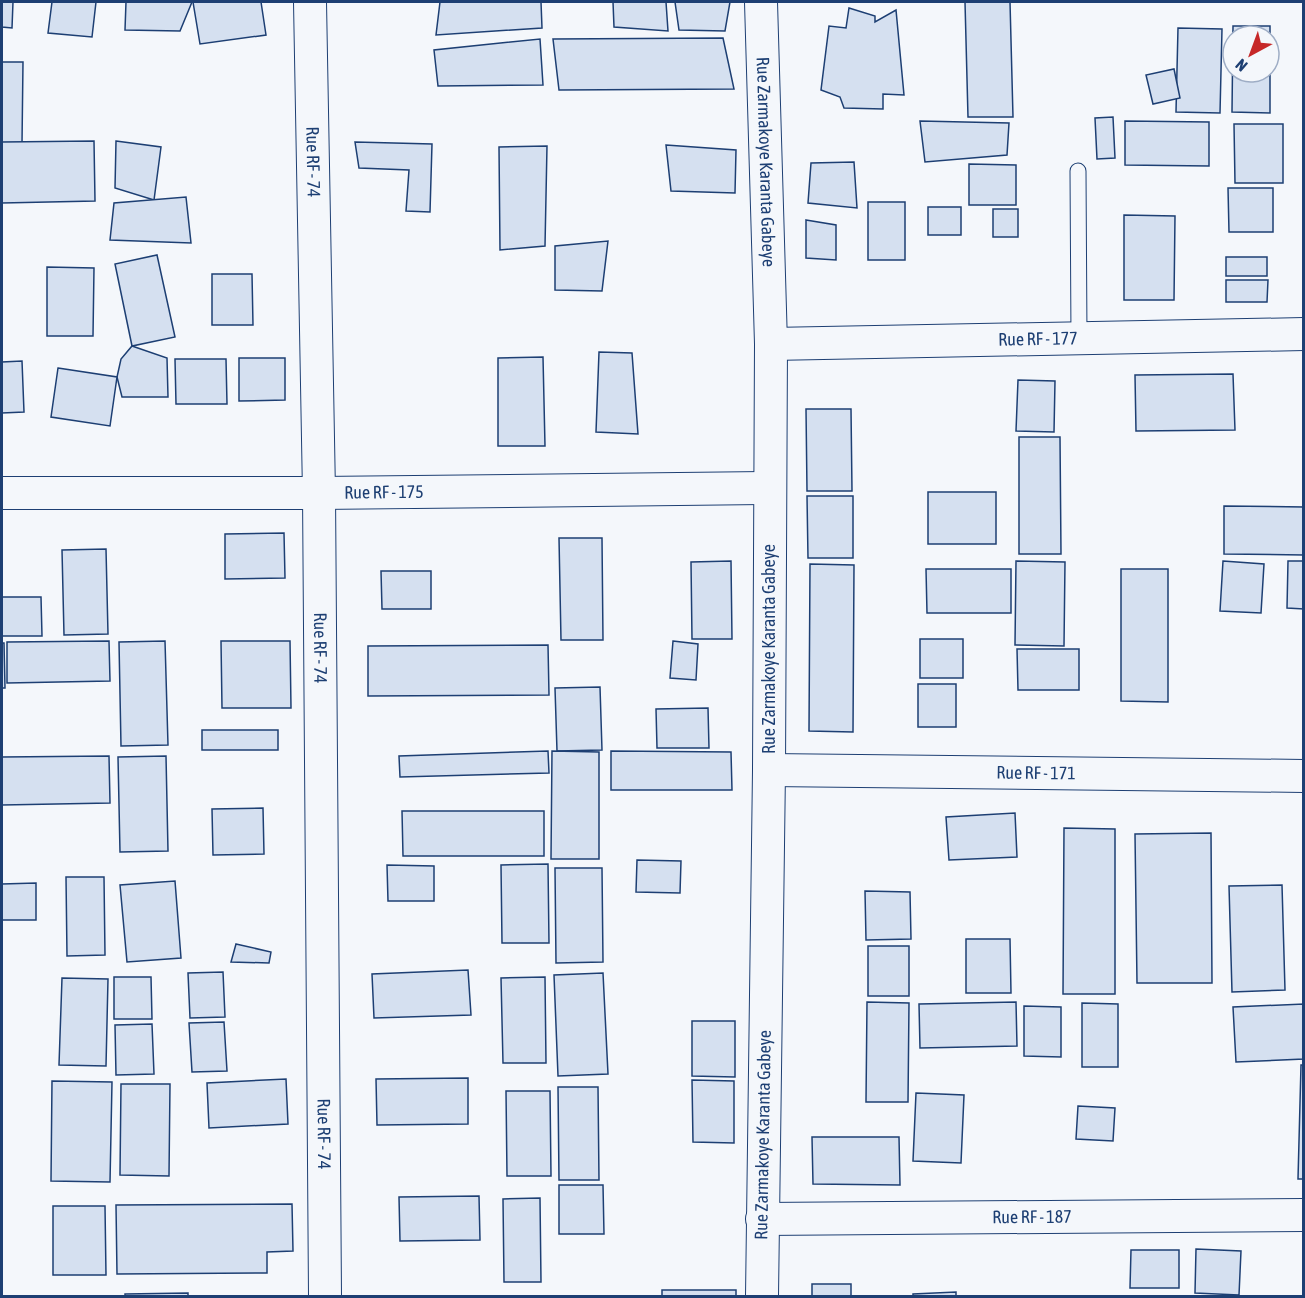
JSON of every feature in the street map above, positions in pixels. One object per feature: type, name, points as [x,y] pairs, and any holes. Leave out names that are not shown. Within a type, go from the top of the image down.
[{"type":"street","name":"Rue RF - 74","points":[[310,2],[319,493],[325,1296]]},
{"type":"street","name":"Rue Zarmakoye Karanta Gabeye","points":[[761,2],[771,344],[769,770],[762,1296]]},
{"type":"street","name":"Rue RF - 177","points":[[771,344],[1304,334]]},
{"type":"street","name":"Rue RF - 175","points":[[2,493],[319,493],[769,488]]},
{"type":"street","name":"Rue RF - 171","points":[[769,770],[1304,776]]},
{"type":"street","name":"Rue RF - 187","points":[[762,1219],[1304,1215]]},
{"type":"lane","points":[[1078,171],[1079,338]]},
{"type":"building","points":[[2,2],[13,2],[12,28],[2,27]]},
{"type":"building","points":[[52,2],[96,2],[92,37],[48,33]]},
{"type":"building","points":[[126,2],[192,2],[180,31],[125,30]]},
{"type":"building","points":[[193,2],[261,2],[266,35],[200,44]]},
{"type":"building","points":[[440,2],[541,2],[542,28],[436,35]]},
{"type":"building","points":[[613,2],[666,2],[668,31],[614,27]]},
{"type":"building","points":[[675,2],[730,2],[725,31],[679,30]]},
{"type":"building","points":[[965,2],[1010,2],[1013,117],[968,117]]},
{"type":"building","points":[[849,8],[875,16],[875,22],[896,10],[904,95],[883,94],[883,109],[844,108],[840,97],[821,90],[829,26],[846,28]]},
{"type":"building","points":[[1178,28],[1221,29],[1220,113],[1176,112]]},
{"type":"building","points":[[723,38],[734,89],[559,90],[553,39]]},
{"type":"building","points":[[540,39],[543,85],[438,86],[434,50]]},
{"type":"building","points":[[2,62],[23,62],[22,144],[2,144]]},
{"type":"building","points":[[1174,69],[1180,98],[1153,104],[1146,75]]},
{"type":"building","points":[[1232,84],[1270,84],[1270,113],[1232,112]]},
{"type":"building","points":[[1113,117],[1115,158],[1097,159],[1095,118]]},
{"type":"building","points":[[920,121],[1009,123],[1007,155],[925,162]]},
{"type":"building","points":[[1125,121],[1209,122],[1209,166],[1125,165]]},
{"type":"building","points":[[1234,124],[1283,124],[1283,183],[1235,183]]},
{"type":"building","points":[[94,141],[95,201],[2,203],[2,142]]},
{"type":"building","points":[[116,141],[161,147],[154,200],[115,188]]},
{"type":"building","points":[[355,142],[432,144],[430,212],[406,211],[409,170],[359,168]]},
{"type":"building","points":[[666,145],[736,150],[735,193],[671,191]]},
{"type":"building","points":[[547,146],[545,246],[500,250],[499,147]]},
{"type":"building","points":[[854,162],[857,208],[808,203],[811,163]]},
{"type":"building","points":[[969,164],[1016,165],[1016,205],[969,205]]},
{"type":"building","points":[[1228,188],[1273,188],[1273,232],[1229,232]]},
{"type":"building","points":[[186,197],[191,243],[110,240],[114,203]]},
{"type":"building","points":[[868,202],[905,202],[905,260],[868,260]]},
{"type":"building","points":[[928,207],[961,207],[961,235],[928,235]]},
{"type":"building","points":[[993,209],[1018,209],[1018,237],[993,237]]},
{"type":"building","points":[[1124,215],[1175,216],[1174,300],[1124,300]]},
{"type":"building","points":[[806,220],[836,225],[836,260],[806,258]]},
{"type":"building","points":[[608,241],[602,291],[555,290],[555,246]]},
{"type":"building","points":[[157,255],[175,337],[132,346],[115,264]]},
{"type":"building","points":[[1226,257],[1267,257],[1267,276],[1226,276]]},
{"type":"building","points":[[47,267],[94,268],[93,336],[47,336]]},
{"type":"building","points":[[212,274],[252,274],[253,325],[212,325]]},
{"type":"building","points":[[1226,280],[1268,280],[1267,302],[1226,302]]},
{"type":"building","points":[[132,346],[167,358],[168,397],[122,397],[117,377],[121,359]]},
{"type":"building","points":[[599,352],[632,353],[638,434],[596,432]]},
{"type":"building","points":[[543,357],[545,446],[498,446],[498,358]]},
{"type":"building","points":[[239,358],[285,358],[285,400],[239,401]]},
{"type":"building","points":[[175,359],[226,359],[227,404],[176,404]]},
{"type":"building","points":[[22,361],[24,412],[2,413],[2,362]]},
{"type":"building","points":[[58,368],[117,377],[110,426],[51,417]]},
{"type":"building","points":[[1233,374],[1235,430],[1136,431],[1135,375]]},
{"type":"building","points":[[1018,380],[1055,381],[1054,432],[1016,431]]},
{"type":"building","points":[[806,409],[851,409],[852,491],[807,491]]},
{"type":"building","points":[[1019,437],[1060,437],[1061,554],[1019,554]]},
{"type":"building","points":[[928,492],[996,492],[996,544],[928,544]]},
{"type":"building","points":[[807,496],[853,496],[853,558],[808,558]]},
{"type":"building","points":[[1224,506],[1304,507],[1304,555],[1224,554]]},
{"type":"building","points":[[284,533],[285,578],[225,579],[225,534]]},
{"type":"building","points":[[559,538],[602,538],[603,640],[561,640]]},
{"type":"building","points":[[106,549],[108,634],[64,635],[62,550]]},
{"type":"building","points":[[731,561],[732,639],[692,639],[691,562]]},
{"type":"building","points":[[1016,561],[1065,562],[1064,646],[1015,645]]},
{"type":"building","points":[[1223,561],[1264,564],[1261,613],[1220,611]]},
{"type":"building","points":[[1288,561],[1304,561],[1304,609],[1287,608]]},
{"type":"building","points":[[810,564],[854,565],[853,732],[809,731]]},
{"type":"building","points":[[926,569],[1011,569],[1011,613],[927,613]]},
{"type":"building","points":[[1121,569],[1168,569],[1168,702],[1121,701]]},
{"type":"building","points":[[381,571],[431,571],[431,609],[382,609]]},
{"type":"building","points":[[2,597],[41,597],[42,636],[2,636]]},
{"type":"building","points":[[920,639],[963,639],[963,678],[920,678]]},
{"type":"building","points":[[109,641],[110,681],[7,683],[7,642]]},
{"type":"building","points":[[165,641],[168,745],[121,746],[119,642]]},
{"type":"building","points":[[221,641],[290,641],[291,708],[222,708]]},
{"type":"building","points":[[673,641],[698,644],[696,680],[670,678]]},
{"type":"building","points":[[2,643],[4,643],[5,688],[2,688]]},
{"type":"building","points":[[548,645],[549,695],[368,696],[368,646]]},
{"type":"building","points":[[1017,649],[1079,649],[1079,690],[1018,690]]},
{"type":"building","points":[[918,684],[956,684],[956,727],[918,727]]},
{"type":"building","points":[[600,687],[602,750],[557,751],[555,688]]},
{"type":"building","points":[[708,708],[709,748],[657,748],[656,709]]},
{"type":"building","points":[[202,730],[278,730],[278,750],[202,750]]},
{"type":"building","points":[[548,751],[549,773],[400,777],[399,756]]},
{"type":"building","points":[[552,751],[599,752],[599,859],[551,859]]},
{"type":"building","points":[[611,751],[731,752],[732,790],[611,790]]},
{"type":"building","points":[[109,756],[110,803],[2,805],[2,757]]},
{"type":"building","points":[[166,756],[168,851],[120,852],[118,757]]},
{"type":"building","points":[[263,808],[264,854],[213,855],[212,809]]},
{"type":"building","points":[[402,811],[544,811],[544,856],[403,856]]},
{"type":"building","points":[[1015,813],[1017,857],[949,860],[946,817]]},
{"type":"building","points":[[1064,828],[1115,829],[1115,994],[1063,994]]},
{"type":"building","points":[[1211,833],[1212,983],[1137,983],[1135,834]]},
{"type":"building","points":[[637,860],[681,861],[680,893],[636,892]]},
{"type":"building","points":[[548,864],[549,943],[502,943],[501,865]]},
{"type":"building","points":[[387,865],[434,866],[434,901],[388,901]]},
{"type":"building","points":[[555,868],[602,868],[603,962],[556,963]]},
{"type":"building","points":[[66,877],[104,877],[105,955],[67,956]]},
{"type":"building","points":[[175,881],[181,958],[127,962],[120,885]]},
{"type":"building","points":[[36,883],[36,920],[2,920],[2,884]]},
{"type":"building","points":[[1282,885],[1285,990],[1232,992],[1229,886]]},
{"type":"building","points":[[865,891],[910,892],[911,939],[866,940]]},
{"type":"building","points":[[966,939],[1010,939],[1011,993],[966,993]]},
{"type":"building","points":[[236,944],[271,952],[269,963],[231,962]]},
{"type":"building","points":[[868,946],[909,946],[909,996],[868,996]]},
{"type":"building","points":[[468,970],[471,1015],[374,1018],[372,974]]},
{"type":"building","points":[[223,972],[225,1017],[190,1018],[188,973]]},
{"type":"building","points":[[603,973],[608,1074],[558,1076],[554,975]]},
{"type":"building","points":[[114,977],[151,977],[152,1019],[114,1019]]},
{"type":"building","points":[[545,977],[546,1063],[503,1063],[501,978]]},
{"type":"building","points":[[62,978],[108,979],[106,1066],[59,1065]]},
{"type":"building","points":[[867,1002],[909,1003],[908,1102],[866,1102]]},
{"type":"building","points":[[1016,1002],[1017,1046],[920,1048],[919,1004]]},
{"type":"building","points":[[1082,1003],[1118,1004],[1118,1067],[1082,1067]]},
{"type":"building","points":[[1304,1004],[1304,1059],[1236,1062],[1233,1007]]},
{"type":"building","points":[[1024,1006],[1061,1007],[1061,1057],[1024,1056]]},
{"type":"building","points":[[692,1021],[735,1021],[735,1077],[692,1076]]},
{"type":"building","points":[[224,1022],[227,1071],[192,1072],[189,1023]]},
{"type":"building","points":[[152,1024],[154,1074],[116,1075],[115,1025]]},
{"type":"building","points":[[1301,1065],[1304,1065],[1304,1179],[1298,1179]]},
{"type":"building","points":[[468,1078],[468,1124],[377,1125],[376,1079]]},
{"type":"building","points":[[286,1079],[288,1124],[209,1128],[207,1083]]},
{"type":"building","points":[[692,1080],[734,1081],[734,1143],[693,1142]]},
{"type":"building","points":[[52,1081],[112,1082],[110,1182],[51,1181]]},
{"type":"building","points":[[121,1084],[170,1084],[169,1176],[120,1175]]},
{"type":"building","points":[[558,1087],[598,1087],[599,1180],[559,1180]]},
{"type":"building","points":[[506,1091],[550,1091],[551,1176],[507,1176]]},
{"type":"building","points":[[916,1093],[964,1095],[961,1163],[913,1161]]},
{"type":"building","points":[[1078,1106],[1115,1108],[1113,1141],[1076,1139]]},
{"type":"building","points":[[812,1137],[899,1137],[900,1185],[813,1184]]},
{"type":"building","points":[[559,1185],[603,1185],[604,1234],[559,1234]]},
{"type":"building","points":[[479,1196],[480,1240],[400,1241],[399,1197]]},
{"type":"building","points":[[540,1198],[541,1282],[504,1282],[503,1199]]},
{"type":"building","points":[[292,1204],[293,1251],[267,1252],[267,1273],[117,1274],[116,1205]]},
{"type":"building","points":[[53,1206],[105,1206],[106,1275],[53,1275]]},
{"type":"building","points":[[1196,1249],[1241,1251],[1239,1295],[1195,1293]]},
{"type":"building","points":[[1131,1250],[1179,1250],[1179,1288],[1130,1288]]},
{"type":"building","points":[[812,1284],[851,1284],[851,1296],[812,1296]]},
{"type":"building","points":[[662,1290],[736,1290],[736,1296],[662,1296]]},
{"type":"building","points":[[956,1292],[956,1296],[913,1296],[913,1294]]},
{"type":"building","points":[[188,1293],[188,1296],[125,1296],[125,1294]]}]
